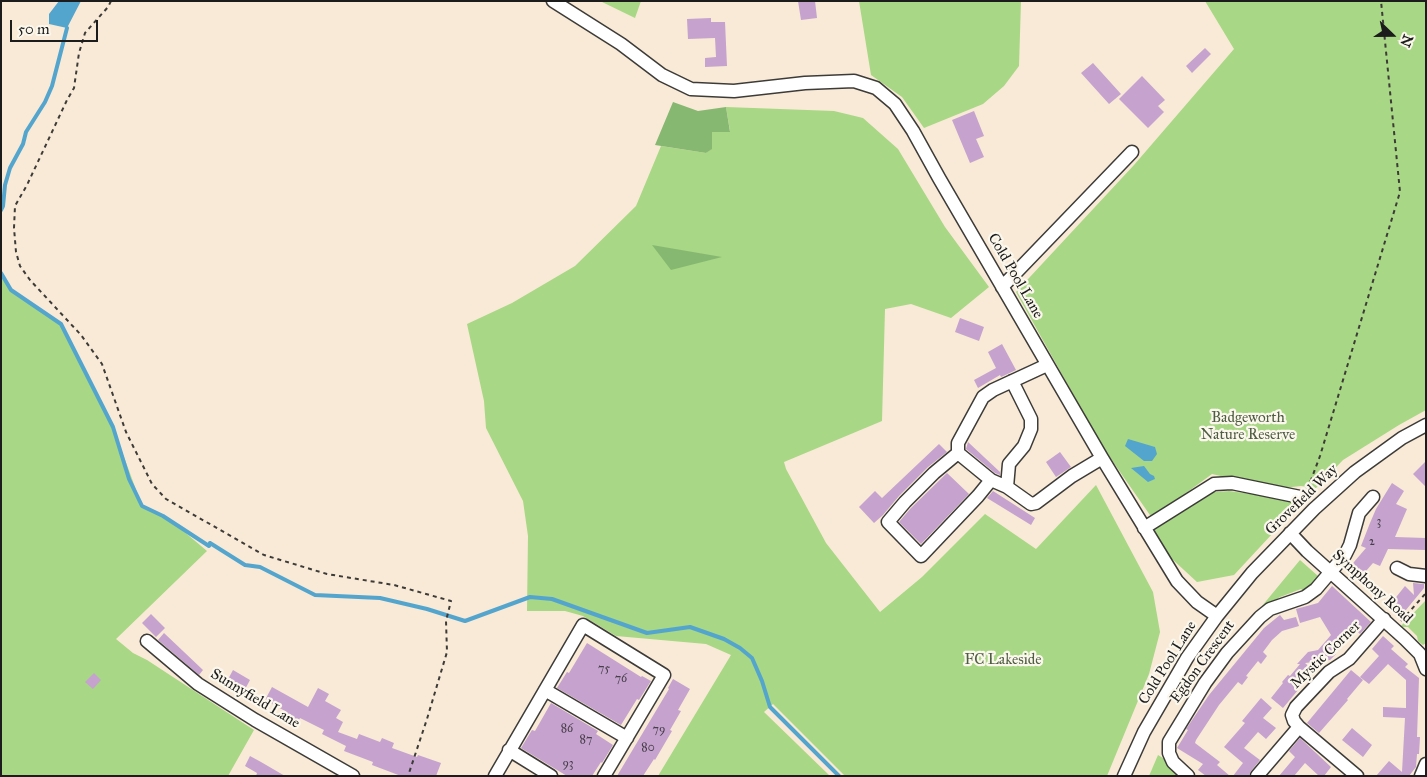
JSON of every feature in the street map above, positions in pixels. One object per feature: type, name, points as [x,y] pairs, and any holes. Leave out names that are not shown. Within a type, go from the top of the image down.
[{"type":"street","name":"Cold Pool Lane","points":[[553,1],[621,44],[662,75],[692,89],[734,91],[805,83],[854,81],[876,88],[895,104],[913,131],[1047,365],[1177,581],[1197,602],[1217,616],[1160,703],[1144,732],[1124,776]]},
{"type":"street","points":[[1002,287],[1132,152]]},
{"type":"street","points":[[958,453],[958,443],[982,397],[1047,365]]},
{"type":"street","points":[[1007,487],[1009,464],[1024,446],[1031,429],[1032,419],[1012,381]]},
{"type":"street","name":"Grovefield Way","points":[[1217,616],[1252,573],[1290,533],[1355,472],[1402,438],[1426,425]]},
{"type":"street","points":[[958,453],[991,480],[1007,487],[1030,504],[1036,503],[1072,476],[1102,458]]},
{"type":"street","points":[[958,453],[934,473],[888,522],[921,556],[991,480]]},
{"type":"street","points":[[1144,528],[1214,484],[1232,483],[1300,497]]},
{"type":"street","name":"Egdon Crescent","points":[[1188,776],[1173,762],[1169,753],[1169,742],[1205,683],[1227,653],[1260,617],[1270,609],[1311,594],[1348,550],[1359,512],[1373,497]]},
{"type":"street","name":"Symphony Road","points":[[1290,533],[1394,628],[1423,651],[1426,669]]},
{"type":"street","points":[[1397,568],[1409,574],[1426,576]]},
{"type":"street","name":"Mystic Corner","points":[[1299,727],[1292,715],[1296,707],[1329,672],[1349,659],[1384,619]]},
{"type":"street","points":[[494,776],[583,625],[664,675],[604,776]]},
{"type":"street","name":"Sunnyfield Lane","points":[[147,641],[198,684],[255,720],[353,776]]},
{"type":"street","points":[[545,690],[627,738]]},
{"type":"street","points":[[1257,776],[1299,727],[1357,776]]},
{"type":"street","points":[[509,750],[551,776]]},
{"type":"street","points":[[1421,776],[1426,764]]},
{"type":"path","points":[[111,1],[85,33],[79,53],[74,88],[15,206],[14,228],[16,252],[20,266],[30,280],[81,335],[102,364],[126,432],[152,484],[166,499],[264,555],[326,574],[394,585],[451,601],[446,621],[447,652],[428,719],[408,776]]},
{"type":"path","points":[[1300,497],[1311,480],[1320,456],[1400,192],[1381,1]]},
{"type":"path","points":[[1394,628],[1426,593]]},
{"type":"green space","points":[[600,1],[641,1],[635,18]]},
{"type":"green space","points":[[859,1],[1021,1],[1019,66],[1004,86],[983,104],[924,128],[902,97],[871,75]]},
{"type":"green space","name":"Badgeworth Nature Reserve","points":[[1205,1],[1426,1],[1426,410],[1343,460],[1316,488],[1301,486],[1283,488],[1212,474],[1152,518],[1102,446],[1016,292],[1134,165],[1234,49]]},
{"type":"green space","points":[[673,102],[698,111],[726,107],[730,132],[712,132],[712,149],[706,153],[655,145]]},
{"type":"green space","name":"FC Lakeside","points":[[726,107],[834,111],[863,118],[898,149],[945,227],[989,287],[951,318],[911,304],[885,309],[882,421],[784,462],[826,543],[880,612],[922,577],[985,514],[1036,549],[1096,485],[1153,592],[1160,632],[1149,674],[1107,776],[845,776],[773,704],[764,712],[830,776],[658,776],[731,655],[706,644],[616,636],[583,616],[565,611],[527,611],[528,536],[523,501],[486,428],[484,401],[467,324],[512,303],[575,266],[636,206],[661,146],[706,153],[711,149],[712,131],[730,131]]},
{"type":"green space","points":[[652,245],[722,257],[671,270]]},
{"type":"green space","points":[[1,274],[11,290],[61,324],[113,427],[142,506],[175,524],[207,551],[116,639],[133,653],[147,660],[254,730],[228,776],[1,776]]},
{"type":"green space","points":[[1229,491],[1290,499],[1298,506],[1234,575],[1197,582],[1171,558],[1150,527],[1204,493]]},
{"type":"green space","points":[[1300,560],[1318,576],[1317,582],[1305,592],[1301,589],[1280,597],[1264,608],[1262,606]]},
{"type":"green space","points":[[1426,600],[1426,643],[1423,645],[1408,627],[1400,627]]},
{"type":"green space","points":[[1158,755],[1179,768],[1188,776],[1149,776]]},
{"type":"water","points":[[59,1],[81,1],[67,28],[49,24],[49,14]]},
{"type":"water","points":[[1128,439],[1155,447],[1157,454],[1152,461],[1144,461],[1125,446]]},
{"type":"water","points":[[1144,466],[1155,479],[1148,482],[1131,468]]},
{"type":"building","points":[[798,1],[815,1],[817,18],[801,20]]},
{"type":"building","points":[[711,18],[711,22],[725,22],[727,66],[705,67],[705,58],[716,57],[715,38],[688,39],[687,19]]},
{"type":"building","points":[[1205,48],[1211,54],[1192,73],[1186,66]]},
{"type":"building","points":[[1093,63],[1121,94],[1109,104],[1081,73]]},
{"type":"building","points":[[1142,76],[1165,100],[1158,106],[1164,112],[1148,128],[1119,99]]},
{"type":"building","points":[[974,111],[984,136],[976,139],[984,157],[970,163],[952,120]]},
{"type":"building","points":[[960,318],[984,327],[979,341],[955,332]]},
{"type":"building","points":[[1002,344],[1016,370],[1001,377],[1000,375],[978,388],[974,380],[996,368],[988,352]]},
{"type":"building","points":[[968,442],[1000,472],[1000,475],[966,449]]},
{"type":"building","points":[[939,444],[947,452],[928,467],[874,523],[859,507],[875,491],[882,498]]},
{"type":"building","points":[[1060,452],[1071,467],[1056,477],[1046,462]]},
{"type":"building","points":[[1426,461],[1426,487],[1413,474]]},
{"type":"building","points":[[947,473],[969,494],[921,544],[899,522]]},
{"type":"building","points":[[1392,483],[1404,491],[1396,504],[1407,509],[1395,537],[1426,538],[1426,550],[1388,549],[1380,566],[1373,563],[1359,579],[1348,569],[1366,548],[1361,546],[1370,523]]},
{"type":"building","points":[[993,491],[1035,518],[1031,525],[987,498]]},
{"type":"building","points":[[1413,583],[1424,584],[1424,588],[1401,616],[1389,606],[1405,586],[1414,595]]},
{"type":"building","points":[[1332,586],[1371,622],[1360,634],[1353,627],[1333,651],[1336,654],[1330,660],[1305,663],[1314,671],[1283,708],[1271,698],[1308,652],[1318,650],[1331,635],[1320,617],[1300,623],[1296,609],[1318,603]]},
{"type":"building","points":[[151,614],[165,628],[156,637],[142,623]]},
{"type":"building","points":[[1280,615],[1284,620],[1296,617],[1299,626],[1282,631],[1272,640],[1263,652],[1267,656],[1261,664],[1258,661],[1246,676],[1248,677],[1242,685],[1238,682],[1219,705],[1196,740],[1195,743],[1220,762],[1217,765],[1230,776],[1206,776],[1198,770],[1203,764],[1177,748],[1188,730],[1186,729],[1209,695],[1264,628]]},
{"type":"building","points":[[164,633],[203,670],[199,675],[158,640]]},
{"type":"building","points":[[1383,636],[1394,646],[1391,649],[1408,664],[1405,667],[1419,678],[1417,737],[1420,737],[1419,754],[1417,754],[1416,767],[1409,776],[1376,776],[1389,761],[1402,772],[1405,718],[1383,717],[1383,707],[1406,708],[1406,680],[1388,664],[1369,684],[1360,677],[1379,656],[1372,649]]},
{"type":"building","points":[[587,643],[641,677],[651,681],[621,725],[557,688],[567,672],[569,673]]},
{"type":"building","points":[[233,670],[250,680],[243,693],[226,683]]},
{"type":"building","points":[[1351,670],[1363,680],[1319,733],[1307,723]]},
{"type":"building","points":[[94,673],[101,680],[93,689],[85,682]]},
{"type":"building","points":[[673,679],[690,689],[678,710],[681,711],[670,730],[672,731],[643,776],[617,776],[669,689]]},
{"type":"building","points":[[272,687],[308,707],[318,688],[329,694],[325,701],[341,710],[336,718],[343,722],[338,732],[357,739],[359,734],[380,742],[382,738],[394,743],[392,748],[441,763],[436,776],[401,776],[372,765],[373,762],[344,751],[346,746],[322,734],[324,730],[300,718],[298,722],[284,714],[285,711],[265,700]]},
{"type":"building","points":[[1261,698],[1272,708],[1263,718],[1276,728],[1266,739],[1258,732],[1244,748],[1260,760],[1249,776],[1233,776],[1243,763],[1224,747],[1245,723],[1242,721]]},
{"type":"building","points":[[551,703],[598,731],[596,734],[613,745],[592,776],[567,776],[521,748],[532,730],[535,731]]},
{"type":"building","points":[[1352,728],[1372,745],[1363,757],[1342,740]]},
{"type":"building","points":[[1300,738],[1331,767],[1324,776],[1319,776],[1305,763],[1294,776],[1279,776],[1295,757],[1289,751]]},
{"type":"building","points":[[250,756],[285,776],[256,776],[257,773],[245,766]]},
{"type":"waterway","points":[[1,210],[10,168],[23,144],[26,132],[45,102],[52,86],[67,28]]},
{"type":"waterway","points":[[1,273],[11,290],[61,324],[113,427],[129,479],[142,506],[163,516],[209,546],[210,543],[245,565],[260,567],[315,595],[380,598],[427,609],[465,621],[530,597],[552,599],[647,633],[690,627],[724,639],[740,648],[752,658],[770,707],[839,776]]}]
